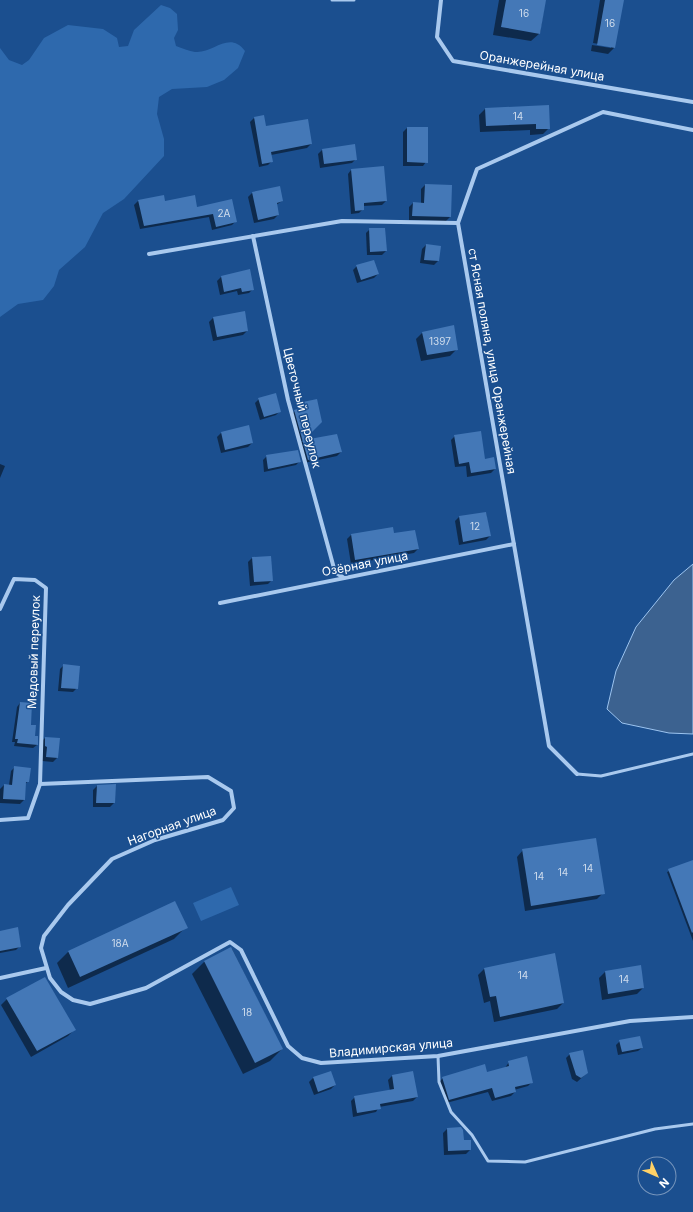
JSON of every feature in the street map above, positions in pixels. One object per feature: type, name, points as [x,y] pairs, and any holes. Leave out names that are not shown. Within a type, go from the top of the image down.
[{"type":"street","name":"Оранжерейная улица","points":[[441,0],[437,37],[453,61],[693,102]]},
{"type":"street","name":"ст Ясная поляна, улица Оранжерейная","points":[[577,774],[549,746],[458,223],[477,169],[603,112],[693,130]]},
{"type":"street","points":[[149,254],[342,220],[458,223]]},
{"type":"street","name":"Цветочный переулок","points":[[253,236],[288,400],[335,572],[344,578]]},
{"type":"street","name":"Озёрная улица","points":[[220,603],[514,544]]},
{"type":"street","name":"Медовый переулок","points":[[0,609],[14,579],[35,580],[46,588],[40,784]]},
{"type":"street","name":"Нагорная улица","points":[[40,784],[208,777],[231,791],[234,808],[223,820],[155,840],[112,859],[68,905],[44,936],[41,948],[50,978],[61,992],[73,1000]]},
{"type":"street","points":[[0,820],[28,818],[40,784]]},
{"type":"street","name":"Владимирская улица","points":[[73,1000],[90,1004],[146,988],[230,942],[241,950],[288,1046],[302,1058],[321,1063],[438,1056],[630,1021],[693,1017]]},
{"type":"street","points":[[0,978],[46,968]]},
{"type":"lane","points":[[332,0],[354,0]]},
{"type":"lane","points":[[577,774],[601,776],[693,754]]},
{"type":"lane","points":[[438,1056],[439,1082],[451,1112],[472,1135],[488,1161],[525,1162],[655,1129],[693,1124]]},
{"type":"shaded area","points":[[161,5],[170,8],[177,14],[178,30],[174,38],[176,46],[193,52],[202,52],[221,44],[233,43],[239,45],[245,51],[238,68],[224,80],[207,87],[172,89],[159,97],[157,114],[164,139],[164,156],[124,199],[103,213],[85,247],[59,270],[54,286],[43,300],[18,304],[0,317],[0,48],[9,60],[22,65],[29,60],[44,38],[68,25],[103,29],[117,38],[119,47],[128,46],[134,30]]},
{"type":"shaded area","points":[[693,564],[693,734],[669,733],[622,723],[607,709],[616,671],[636,627],[674,580]]},
{"type":"shaded area","points":[[231,887],[239,905],[201,921],[193,903]]},
{"type":"building","points":[[506,0],[546,0],[540,34],[501,27]]},
{"type":"building","points":[[605,0],[624,0],[615,48],[597,45]]},
{"type":"building","points":[[549,105],[550,129],[536,129],[536,124],[486,126],[485,108]]},
{"type":"building","points":[[264,115],[266,126],[308,119],[312,144],[271,152],[273,162],[262,164],[254,117]]},
{"type":"building","points":[[407,127],[428,127],[428,163],[407,162]]},
{"type":"building","points":[[355,144],[357,160],[324,164],[322,149]]},
{"type":"building","points":[[384,166],[387,201],[364,203],[364,210],[355,211],[351,169]]},
{"type":"building","points":[[425,184],[452,185],[451,217],[412,216],[413,202],[424,203]]},
{"type":"building","points":[[280,186],[283,201],[277,203],[279,215],[258,220],[252,192]]},
{"type":"building","points":[[164,195],[165,201],[195,195],[197,207],[232,199],[237,222],[216,227],[213,214],[144,226],[138,200]]},
{"type":"building","points":[[369,228],[385,228],[387,251],[370,252]]},
{"type":"building","points":[[426,244],[441,246],[439,261],[424,260]]},
{"type":"building","points":[[374,260],[379,274],[361,280],[356,265]]},
{"type":"building","points":[[250,269],[254,290],[242,292],[241,288],[224,292],[221,276]]},
{"type":"building","points":[[245,311],[248,331],[217,337],[213,317]]},
{"type":"building","points":[[454,325],[458,350],[427,355],[422,332]]},
{"type":"building","points":[[276,393],[281,412],[264,417],[258,398]]},
{"type":"building","points":[[317,399],[322,422],[304,440],[337,434],[342,452],[308,460],[294,410],[305,407],[303,402]]},
{"type":"building","points":[[249,425],[253,443],[225,450],[221,432]]},
{"type":"building","points":[[481,431],[485,459],[494,457],[496,469],[471,473],[469,462],[459,464],[454,435]]},
{"type":"building","points":[[298,450],[301,462],[268,469],[266,455]]},
{"type":"building","points":[[486,512],[491,536],[463,542],[459,516]]},
{"type":"building","points":[[393,527],[394,533],[415,530],[419,549],[355,560],[351,534]]},
{"type":"building","points":[[271,556],[273,581],[254,582],[252,557]]},
{"type":"building","points":[[63,664],[80,666],[78,689],[61,688]]},
{"type":"building","points":[[20,702],[32,703],[31,725],[36,725],[35,736],[38,736],[38,745],[17,743],[18,739],[15,739]]},
{"type":"building","points":[[45,737],[60,738],[58,758],[46,757],[47,747],[45,746]]},
{"type":"building","points":[[14,766],[31,768],[29,782],[26,782],[25,800],[3,799],[4,784],[12,785]]},
{"type":"building","points":[[116,784],[115,803],[96,803],[97,785]]},
{"type":"building","points":[[596,838],[605,894],[531,906],[522,849]]},
{"type":"building","points":[[693,860],[693,932],[692,933],[668,869]]},
{"type":"building","points":[[175,901],[188,928],[80,977],[68,951]]},
{"type":"building","points":[[18,927],[21,947],[0,951],[0,931]]},
{"type":"building","points":[[231,947],[283,1049],[255,1063],[204,961]]},
{"type":"building","points":[[555,953],[564,1003],[500,1017],[496,996],[490,997],[484,968]]},
{"type":"building","points":[[641,965],[644,988],[608,994],[605,971]]},
{"type":"building","points":[[45,977],[76,1030],[37,1051],[6,998]]},
{"type":"building","points":[[640,1036],[643,1048],[622,1052],[619,1040]]},
{"type":"building","points":[[583,1050],[588,1073],[581,1078],[576,1075],[569,1053]]},
{"type":"building","points":[[527,1056],[533,1083],[515,1087],[516,1092],[495,1098],[492,1088],[449,1100],[442,1077],[485,1064],[487,1072],[509,1066],[508,1061]]},
{"type":"building","points":[[331,1071],[336,1085],[318,1092],[313,1077]]},
{"type":"building","points":[[413,1071],[418,1097],[380,1104],[381,1109],[357,1113],[354,1096],[394,1089],[392,1075]]},
{"type":"building","points":[[461,1127],[463,1130],[464,1140],[471,1140],[471,1150],[448,1151],[447,1128]]}]
